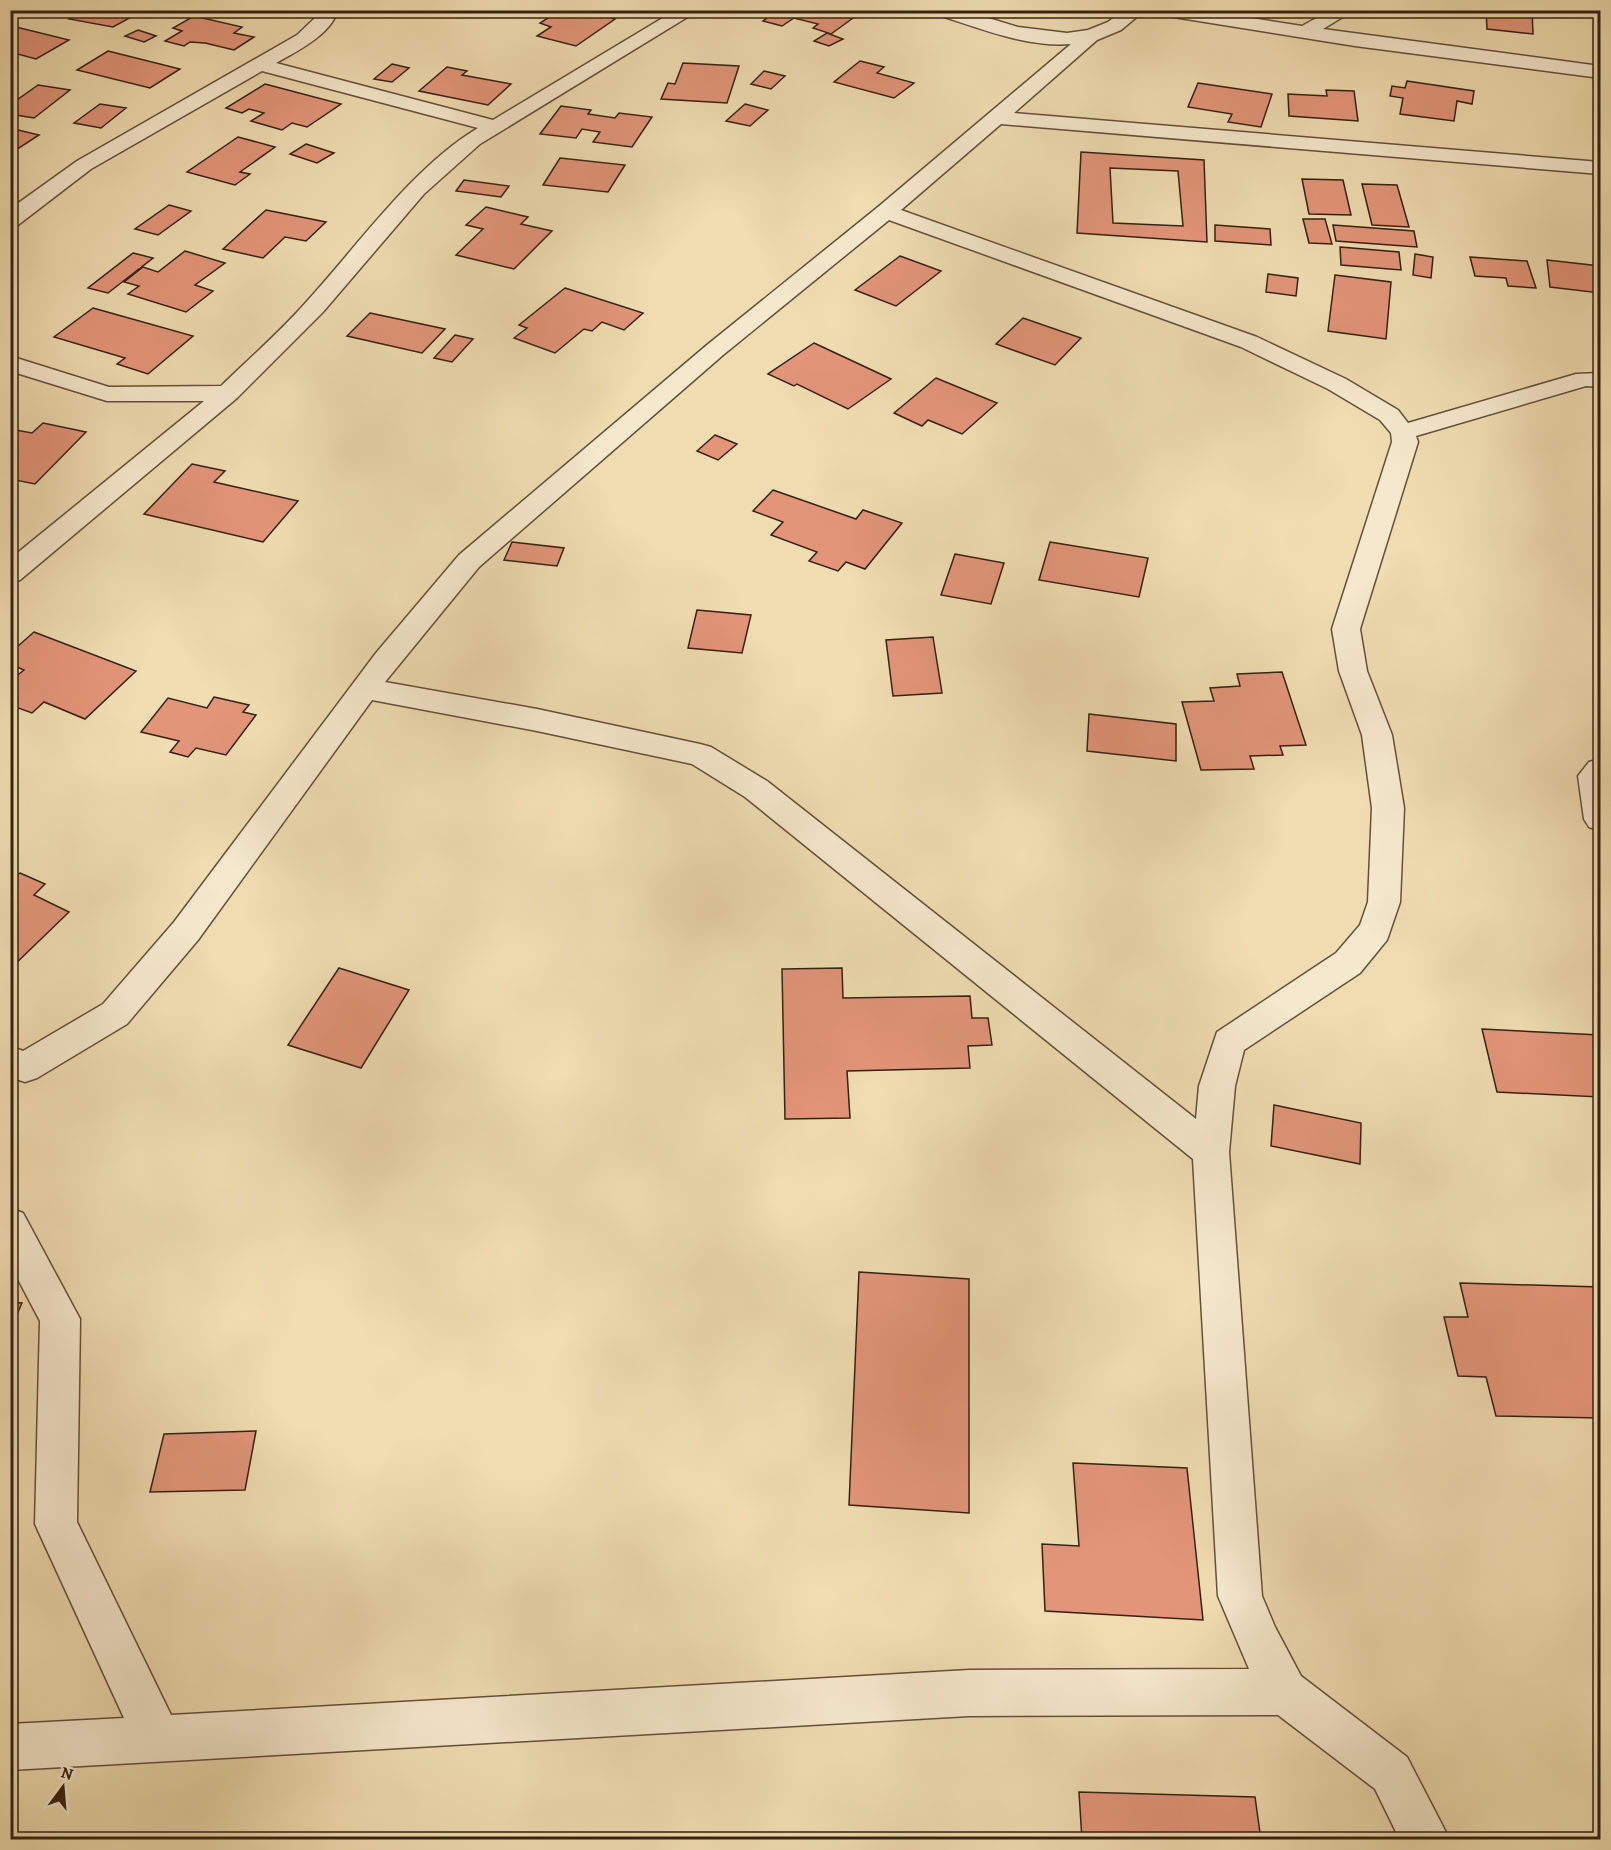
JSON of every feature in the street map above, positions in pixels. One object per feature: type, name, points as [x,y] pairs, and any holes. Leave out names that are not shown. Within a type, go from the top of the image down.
[{"type":"street","points":[[10,220],[84,165],[304,39],[327,16],[328,10]]},
{"type":"street","points":[[10,574],[228,393],[315,307],[417,190],[473,140],[690,10]]},
{"type":"street","points":[[940,10],[1044,39],[1088,39]]},
{"type":"street","points":[[10,1061],[25,1067],[114,1014],[186,931],[365,689],[469,561],[715,350],[886,212],[1088,39],[1125,22],[1136,10]]},
{"type":"street","points":[[1161,10],[1600,72]]},
{"type":"street","points":[[1305,32],[1345,10]]},
{"type":"street","points":[[261,65],[497,127]]},
{"type":"street","points":[[995,117],[1600,168]]},
{"type":"street","points":[[886,212],[1249,342],[1337,384],[1389,415],[1403,432],[1405,442],[1346,629],[1353,671],[1377,735],[1388,808],[1384,902],[1375,931],[1348,963],[1229,1042],[1217,1086],[1211,1152],[1240,1596],[1258,1644],[1286,1692],[1391,1773],[1426,1839]]},
{"type":"street","points":[[10,363],[107,394],[228,393]]},
{"type":"street","points":[[1403,432],[1585,379],[1600,380]]},
{"type":"street","points":[[365,689],[537,720],[700,755],[756,789],[1211,1152]]},
{"type":"street","points":[[1600,770],[1593,776],[1600,819]]},
{"type":"street","points":[[10,1225],[60,1319],[56,1524],[158,1739]]},
{"type":"street","points":[[10,1747],[969,1693],[1286,1692]]},
{"type":"building","points":[[67,10],[144,10],[113,27],[69,19],[76,15],[64,12]]},
{"type":"building","points":[[572,10],[582,10],[615,19],[576,46],[537,36],[551,27],[540,23],[554,14],[564,16]]},
{"type":"building","points":[[778,10],[826,10],[853,18],[831,34],[813,28],[818,24],[794,18],[782,26],[763,21]]},
{"type":"building","points":[[969,10],[1001,10],[990,17]]},
{"type":"building","points":[[1486,10],[1532,10],[1533,34],[1487,29]]},
{"type":"building","points":[[194,16],[242,27],[234,33],[254,37],[234,50],[205,43],[190,42],[184,46],[165,41],[182,31],[173,28]]},
{"type":"building","points":[[12,26],[69,40],[36,59],[10,52]]},
{"type":"building","points":[[138,30],[156,36],[144,42],[125,36]]},
{"type":"building","points":[[827,33],[843,39],[829,46],[814,41]]},
{"type":"building","points":[[108,51],[180,69],[150,88],[77,70]]},
{"type":"building","points":[[860,61],[884,67],[877,73],[914,83],[894,98],[834,82]]},
{"type":"building","points":[[683,63],[739,66],[727,103],[661,99],[668,83],[675,84]]},
{"type":"building","points":[[392,64],[409,68],[392,82],[374,79]]},
{"type":"building","points":[[447,67],[467,71],[462,75],[511,84],[488,105],[419,91]]},
{"type":"building","points":[[764,71],[785,76],[771,89],[751,84]]},
{"type":"building","points":[[1407,81],[1474,91],[1472,104],[1457,101],[1454,121],[1400,114],[1403,98],[1390,96],[1392,86],[1405,88]]},
{"type":"building","points":[[1198,83],[1272,94],[1261,127],[1228,122],[1232,114],[1188,107]]},
{"type":"building","points":[[265,84],[341,104],[307,127],[292,123],[282,130],[251,121],[264,113],[249,109],[242,113],[226,108]]},
{"type":"building","points":[[38,85],[70,90],[34,118],[10,114],[10,105]]},
{"type":"building","points":[[1326,90],[1354,91],[1358,121],[1289,116],[1288,94],[1327,96]]},
{"type":"building","points":[[100,104],[126,108],[101,128],[74,123]]},
{"type":"building","points":[[745,104],[768,110],[750,126],[726,121]]},
{"type":"building","points":[[561,106],[591,110],[588,114],[615,118],[619,113],[652,117],[632,147],[593,142],[600,132],[582,129],[576,138],[540,134]]},
{"type":"building","points":[[10,128],[39,135],[19,148],[10,146]]},
{"type":"building","points":[[238,137],[275,147],[240,172],[250,174],[235,185],[187,172]]},
{"type":"building","points":[[306,144],[334,153],[317,163],[290,154]]},
{"type":"building","points":[[1081,152],[1204,160],[1207,242],[1077,233]],"holes":[[[1110,168],[1178,171],[1183,226],[1113,223]]]},
{"type":"building","points":[[560,158],[625,165],[608,192],[543,185]]},
{"type":"building","points":[[1302,179],[1343,180],[1351,215],[1309,214]]},
{"type":"building","points":[[464,180],[509,186],[501,197],[456,191]]},
{"type":"building","points":[[1362,184],[1397,185],[1409,227],[1372,225]]},
{"type":"building","points":[[169,205],[191,211],[158,235],[135,229]]},
{"type":"building","points":[[486,207],[528,217],[521,224],[552,231],[514,269],[456,255],[483,229],[466,225]]},
{"type":"building","points":[[266,210],[326,222],[306,241],[285,237],[263,258],[223,249]]},
{"type":"building","points":[[1303,219],[1325,219],[1332,244],[1309,243]]},
{"type":"building","points":[[1215,225],[1270,229],[1271,245],[1215,241]]},
{"type":"building","points":[[1333,225],[1414,231],[1417,247],[1336,241]]},
{"type":"building","points":[[1340,247],[1399,252],[1401,270],[1341,265]]},
{"type":"building","points":[[185,251],[225,263],[195,285],[213,291],[186,312],[128,294],[139,286],[124,282],[143,267],[158,272]]},
{"type":"building","points":[[133,253],[153,258],[108,293],[88,288]]},
{"type":"building","points":[[1415,254],[1433,257],[1431,278],[1413,275]]},
{"type":"building","points":[[900,256],[941,271],[896,306],[855,290]]},
{"type":"building","points":[[1470,257],[1527,261],[1536,288],[1508,286],[1506,278],[1475,276]]},
{"type":"building","points":[[1547,260],[1600,266],[1600,293],[1550,287]]},
{"type":"building","points":[[1268,274],[1298,278],[1296,296],[1266,292]]},
{"type":"building","points":[[1335,275],[1391,282],[1386,339],[1328,331]]},
{"type":"building","points":[[565,288],[643,313],[624,330],[602,322],[592,331],[584,329],[555,353],[514,338],[527,328],[519,325]]},
{"type":"building","points":[[93,308],[193,336],[148,374],[117,364],[125,358],[54,337]]},
{"type":"building","points":[[370,313],[445,329],[422,353],[347,336]]},
{"type":"building","points":[[1023,318],[1081,338],[1055,365],[996,344]]},
{"type":"building","points":[[455,335],[473,339],[452,362],[434,358]]},
{"type":"building","points":[[814,343],[891,379],[848,409],[797,384],[794,386],[768,374]]},
{"type":"building","points":[[936,378],[997,403],[962,434],[928,420],[922,426],[894,413]]},
{"type":"building","points":[[43,423],[86,432],[35,484],[10,479],[10,436],[16,430],[32,433]]},
{"type":"building","points":[[715,435],[737,444],[718,460],[697,451]]},
{"type":"building","points":[[192,464],[225,471],[214,482],[298,501],[263,542],[144,514]]},
{"type":"building","points":[[773,490],[856,519],[863,510],[902,523],[865,569],[846,562],[838,571],[809,561],[817,552],[771,535],[783,522],[753,511]]},
{"type":"building","points":[[512,542],[564,548],[557,566],[504,560]]},
{"type":"building","points":[[1050,542],[1148,558],[1139,597],[1039,580]]},
{"type":"building","points":[[955,554],[1004,563],[991,604],[941,595]]},
{"type":"building","points":[[697,610],[751,615],[742,653],[688,648]]},
{"type":"building","points":[[34,632],[136,671],[85,719],[44,702],[32,713],[10,705],[10,681],[24,670],[10,664],[10,653]]},
{"type":"building","points":[[933,637],[942,693],[893,696],[886,640]]},
{"type":"building","points":[[1282,672],[1306,745],[1280,746],[1283,755],[1250,756],[1254,769],[1201,770],[1182,702],[1214,701],[1210,688],[1240,686],[1237,674]]},
{"type":"building","points":[[214,697],[249,705],[243,712],[256,715],[226,755],[196,748],[188,757],[170,752],[179,741],[141,732],[168,698],[207,708]]},
{"type":"building","points":[[1089,714],[1176,724],[1176,761],[1087,751]]},
{"type":"building","points":[[20,873],[45,884],[34,895],[69,912],[10,969],[10,881]]},
{"type":"building","points":[[339,968],[409,990],[361,1068],[288,1045]]},
{"type":"building","points":[[842,968],[843,998],[970,996],[972,1018],[988,1018],[992,1045],[968,1046],[970,1068],[847,1071],[850,1118],[785,1119],[782,969]]},
{"type":"building","points":[[1482,1029],[1600,1035],[1600,1097],[1497,1092]]},
{"type":"building","points":[[1274,1105],[1361,1123],[1360,1164],[1271,1146]]},
{"type":"building","points":[[859,1272],[969,1279],[969,1513],[849,1505]]},
{"type":"building","points":[[1460,1283],[1600,1287],[1600,1418],[1496,1416],[1486,1377],[1458,1376],[1444,1317],[1468,1317]]},
{"type":"building","points":[[10,1302],[22,1303],[10,1330]]},
{"type":"building","points":[[256,1431],[245,1490],[150,1492],[164,1434]]},
{"type":"building","points":[[1073,1463],[1187,1468],[1203,1620],[1045,1611],[1042,1544],[1079,1546]]},
{"type":"building","points":[[1079,1792],[1255,1797],[1261,1840],[1082,1840]]}]
